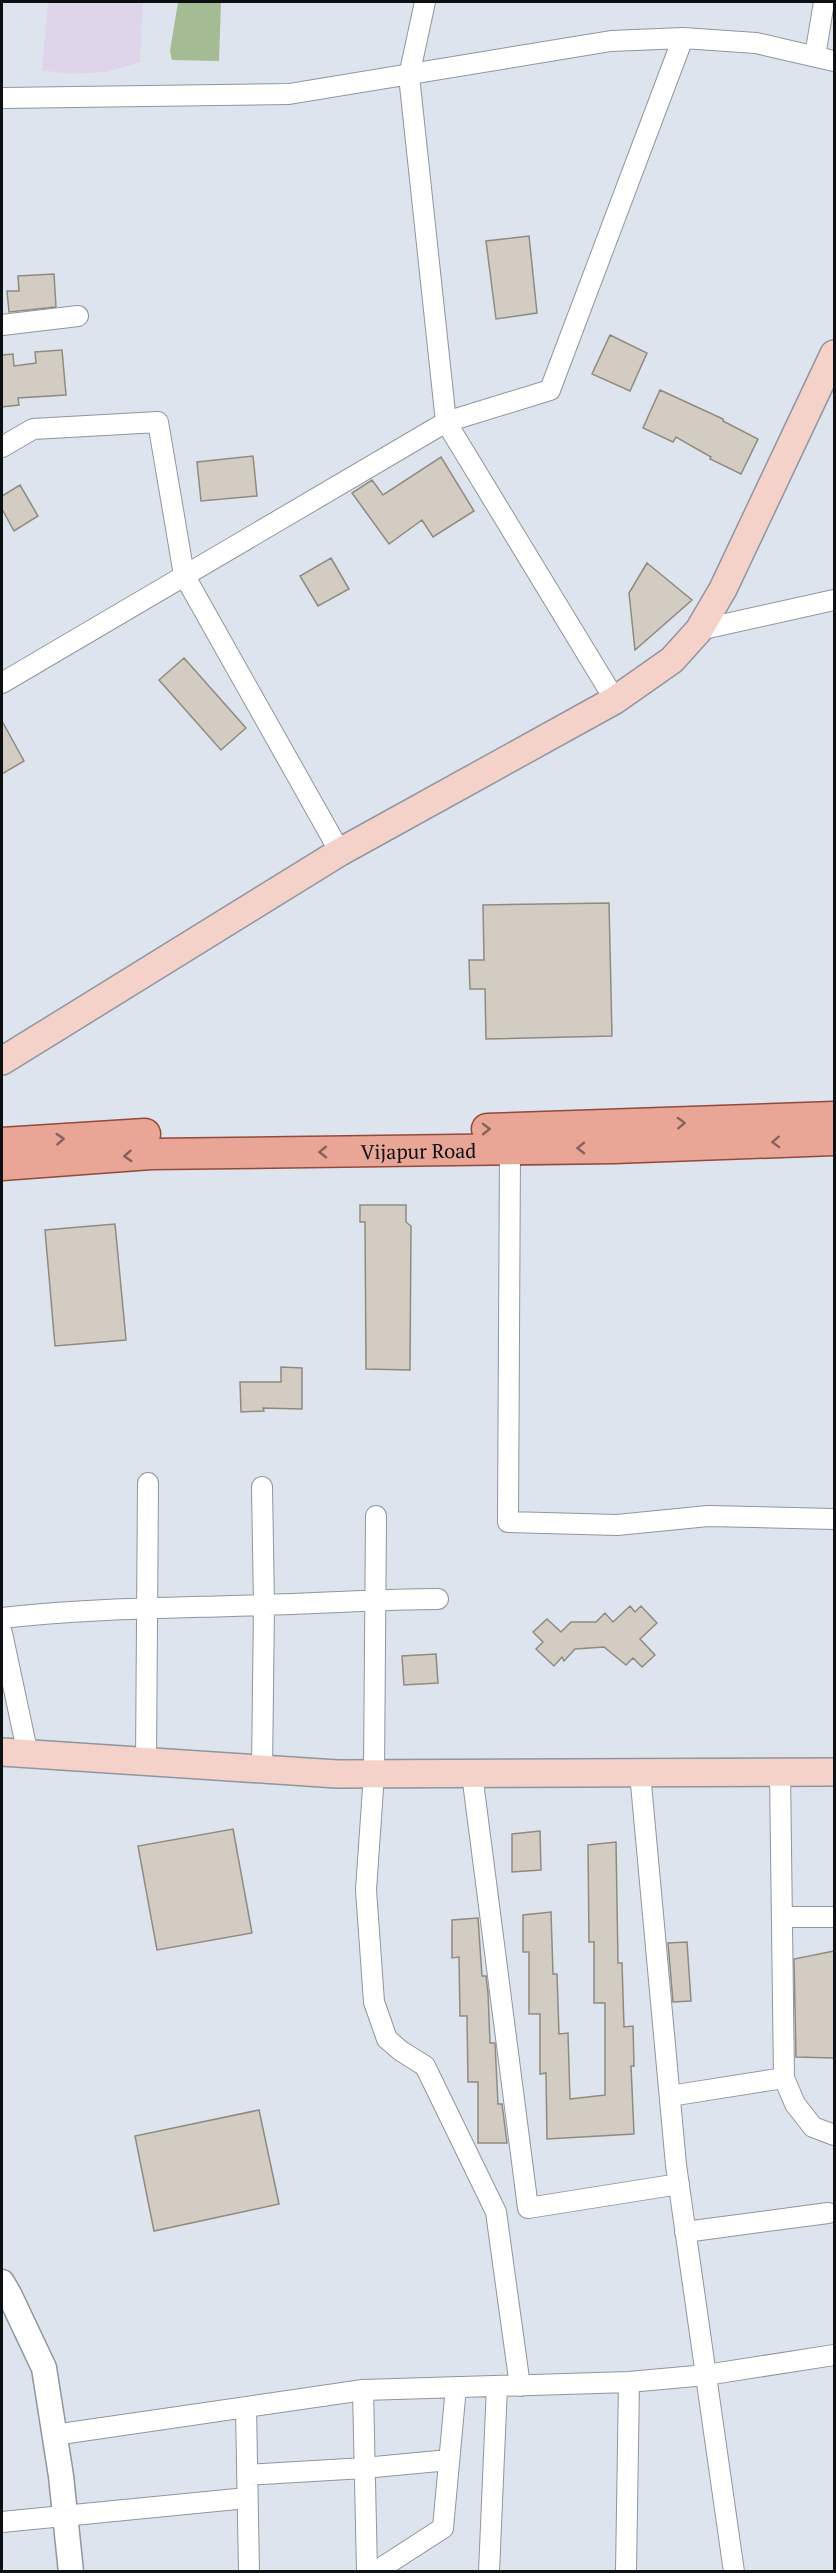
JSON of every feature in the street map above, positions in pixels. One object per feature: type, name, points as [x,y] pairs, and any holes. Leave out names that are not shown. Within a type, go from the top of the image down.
[{"type":"main road","points":[[2,1061],[340,852],[615,700],[672,660],[699,630],[723,589],[834,354]]},
{"type":"main road","name":"Vijapur Road","points":[[2,1143],[147,1134],[523,1128],[834,1117]]},
{"type":"main road","name":"Vijapur Road","points":[[2,1165],[151,1154],[510,1149],[834,1140]]},
{"type":"main road","points":[[2,1752],[262,1771],[374,1774],[834,1772]]},
{"type":"street","points":[[425,2],[409,76],[446,422],[615,700]]},
{"type":"street","points":[[815,56],[824,2]]},
{"type":"street","points":[[2,682],[446,422],[550,390],[683,38]]},
{"type":"street","points":[[2,98],[289,94],[611,41],[683,38],[756,43],[834,61]]},
{"type":"street","points":[[2,325],[78,316]]},
{"type":"street","points":[[6,442],[33,429],[158,422],[184,575],[340,852]]},
{"type":"street","points":[[699,630],[834,600]]},
{"type":"street","points":[[510,1149],[508,1522],[617,1525],[708,1516],[834,1519]]},
{"type":"street","points":[[146,1762],[148,1483]]},
{"type":"street","points":[[262,1487],[264,1605],[262,1771]]},
{"type":"street","points":[[376,1516],[374,1774],[366,1890],[374,2002],[387,2039],[425,2066],[496,2212],[520,2386]]},
{"type":"street","points":[[2,1618],[57,1611],[264,1605],[375,1599],[438,1599]]},
{"type":"street","points":[[2,1633],[28,1755]]},
{"type":"street","points":[[780,1772],[784,2078],[795,2104],[813,2127],[834,2135]]},
{"type":"street","points":[[640,1773],[679,2184],[734,2571]]},
{"type":"street","points":[[472,1774],[528,2208],[679,2184]]},
{"type":"street","points":[[782,1917],[834,1917]]},
{"type":"street","points":[[670,2096],[784,2078]]},
{"type":"street","points":[[686,2232],[828,2213]]},
{"type":"street","points":[[2,2282],[44,2368],[71,2571]]},
{"type":"street","points":[[54,2435],[363,2390],[629,2382],[706,2375],[834,2355]]},
{"type":"street","points":[[626,2571],[629,2382]]},
{"type":"street","points":[[489,2571],[497,2386]]},
{"type":"street","points":[[375,2571],[442,2528],[456,2387]]},
{"type":"street","points":[[363,2390],[367,2571]]},
{"type":"street","points":[[246,2407],[249,2571]]},
{"type":"street","points":[[247,2475],[449,2460]]},
{"type":"street","points":[[2,2522],[248,2498]]},
{"type":"shaded area","points":[[48,2],[143,2],[140,62],[107,72],[67,74],[42,70]]},
{"type":"green space","points":[[178,2],[221,2],[219,61],[172,60],[170,51]]},
{"type":"building","points":[[529,236],[537,313],[496,319],[486,241]]},
{"type":"building","points":[[54,274],[56,307],[9,312],[7,291],[19,291],[18,276]]},
{"type":"building","points":[[610,335],[647,353],[630,391],[592,374]]},
{"type":"building","points":[[62,350],[66,395],[18,398],[19,405],[2,407],[2,355],[13,354],[14,366],[36,363],[35,352]]},
{"type":"building","points":[[660,390],[723,419],[758,439],[741,474],[710,459],[711,457],[676,437],[673,442],[643,428]]},
{"type":"building","points":[[253,456],[257,496],[201,501],[197,462]]},
{"type":"building","points":[[441,457],[474,511],[433,537],[422,520],[389,544],[352,493],[372,480],[383,495]]},
{"type":"building","points":[[20,485],[38,516],[14,531],[2,509],[2,496]]},
{"type":"building","points":[[331,558],[349,589],[318,606],[300,576]]},
{"type":"building","points":[[647,563],[692,600],[635,650],[629,593]]},
{"type":"building","points":[[184,658],[246,728],[221,750],[159,680]]},
{"type":"building","points":[[2,721],[24,761],[2,774]]},
{"type":"building","points":[[609,903],[612,1036],[486,1039],[485,989],[470,989],[469,960],[484,960],[483,905]]},
{"type":"building","points":[[360,1205],[406,1205],[406,1222],[411,1226],[410,1370],[366,1369],[365,1222],[360,1222]]},
{"type":"building","points":[[115,1224],[126,1340],[55,1346],[45,1230]]},
{"type":"building","points":[[281,1367],[302,1368],[302,1409],[263,1408],[264,1411],[241,1412],[240,1382],[281,1382]]},
{"type":"building","points":[[630,1606],[635,1612],[641,1606],[657,1623],[640,1639],[655,1655],[642,1667],[633,1658],[626,1665],[604,1647],[575,1649],[564,1661],[562,1657],[554,1666],[536,1649],[543,1642],[533,1632],[547,1619],[561,1632],[571,1622],[596,1622],[605,1613],[613,1622]]},
{"type":"building","points":[[436,1654],[438,1683],[404,1685],[402,1656]]},
{"type":"building","points":[[233,1829],[252,1933],[157,1950],[138,1846]]},
{"type":"building","points":[[540,1831],[541,1870],[512,1872],[512,1834]]},
{"type":"building","points":[[616,1842],[618,1963],[622,1963],[624,2027],[633,2026],[634,2066],[631,2066],[634,2134],[547,2139],[546,2073],[540,2074],[540,2014],[529,2014],[529,1952],[523,1952],[523,1915],[551,1912],[553,1974],[557,1974],[559,2034],[568,2033],[570,2099],[605,2095],[605,2003],[594,2003],[594,1942],[589,1942],[588,1845]]},
{"type":"building","points":[[478,1918],[482,1976],[486,1976],[488,1993],[490,2043],[495,2043],[498,2104],[502,2104],[507,2143],[478,2143],[478,2082],[468,2082],[467,2016],[460,2016],[459,1957],[452,1958],[452,1920]]},
{"type":"building","points":[[687,1942],[691,2001],[673,2002],[668,1943]]},
{"type":"building","points":[[834,1951],[834,2058],[796,2057],[794,1959]]},
{"type":"building","points":[[259,2110],[279,2204],[154,2231],[135,2136]]}]
